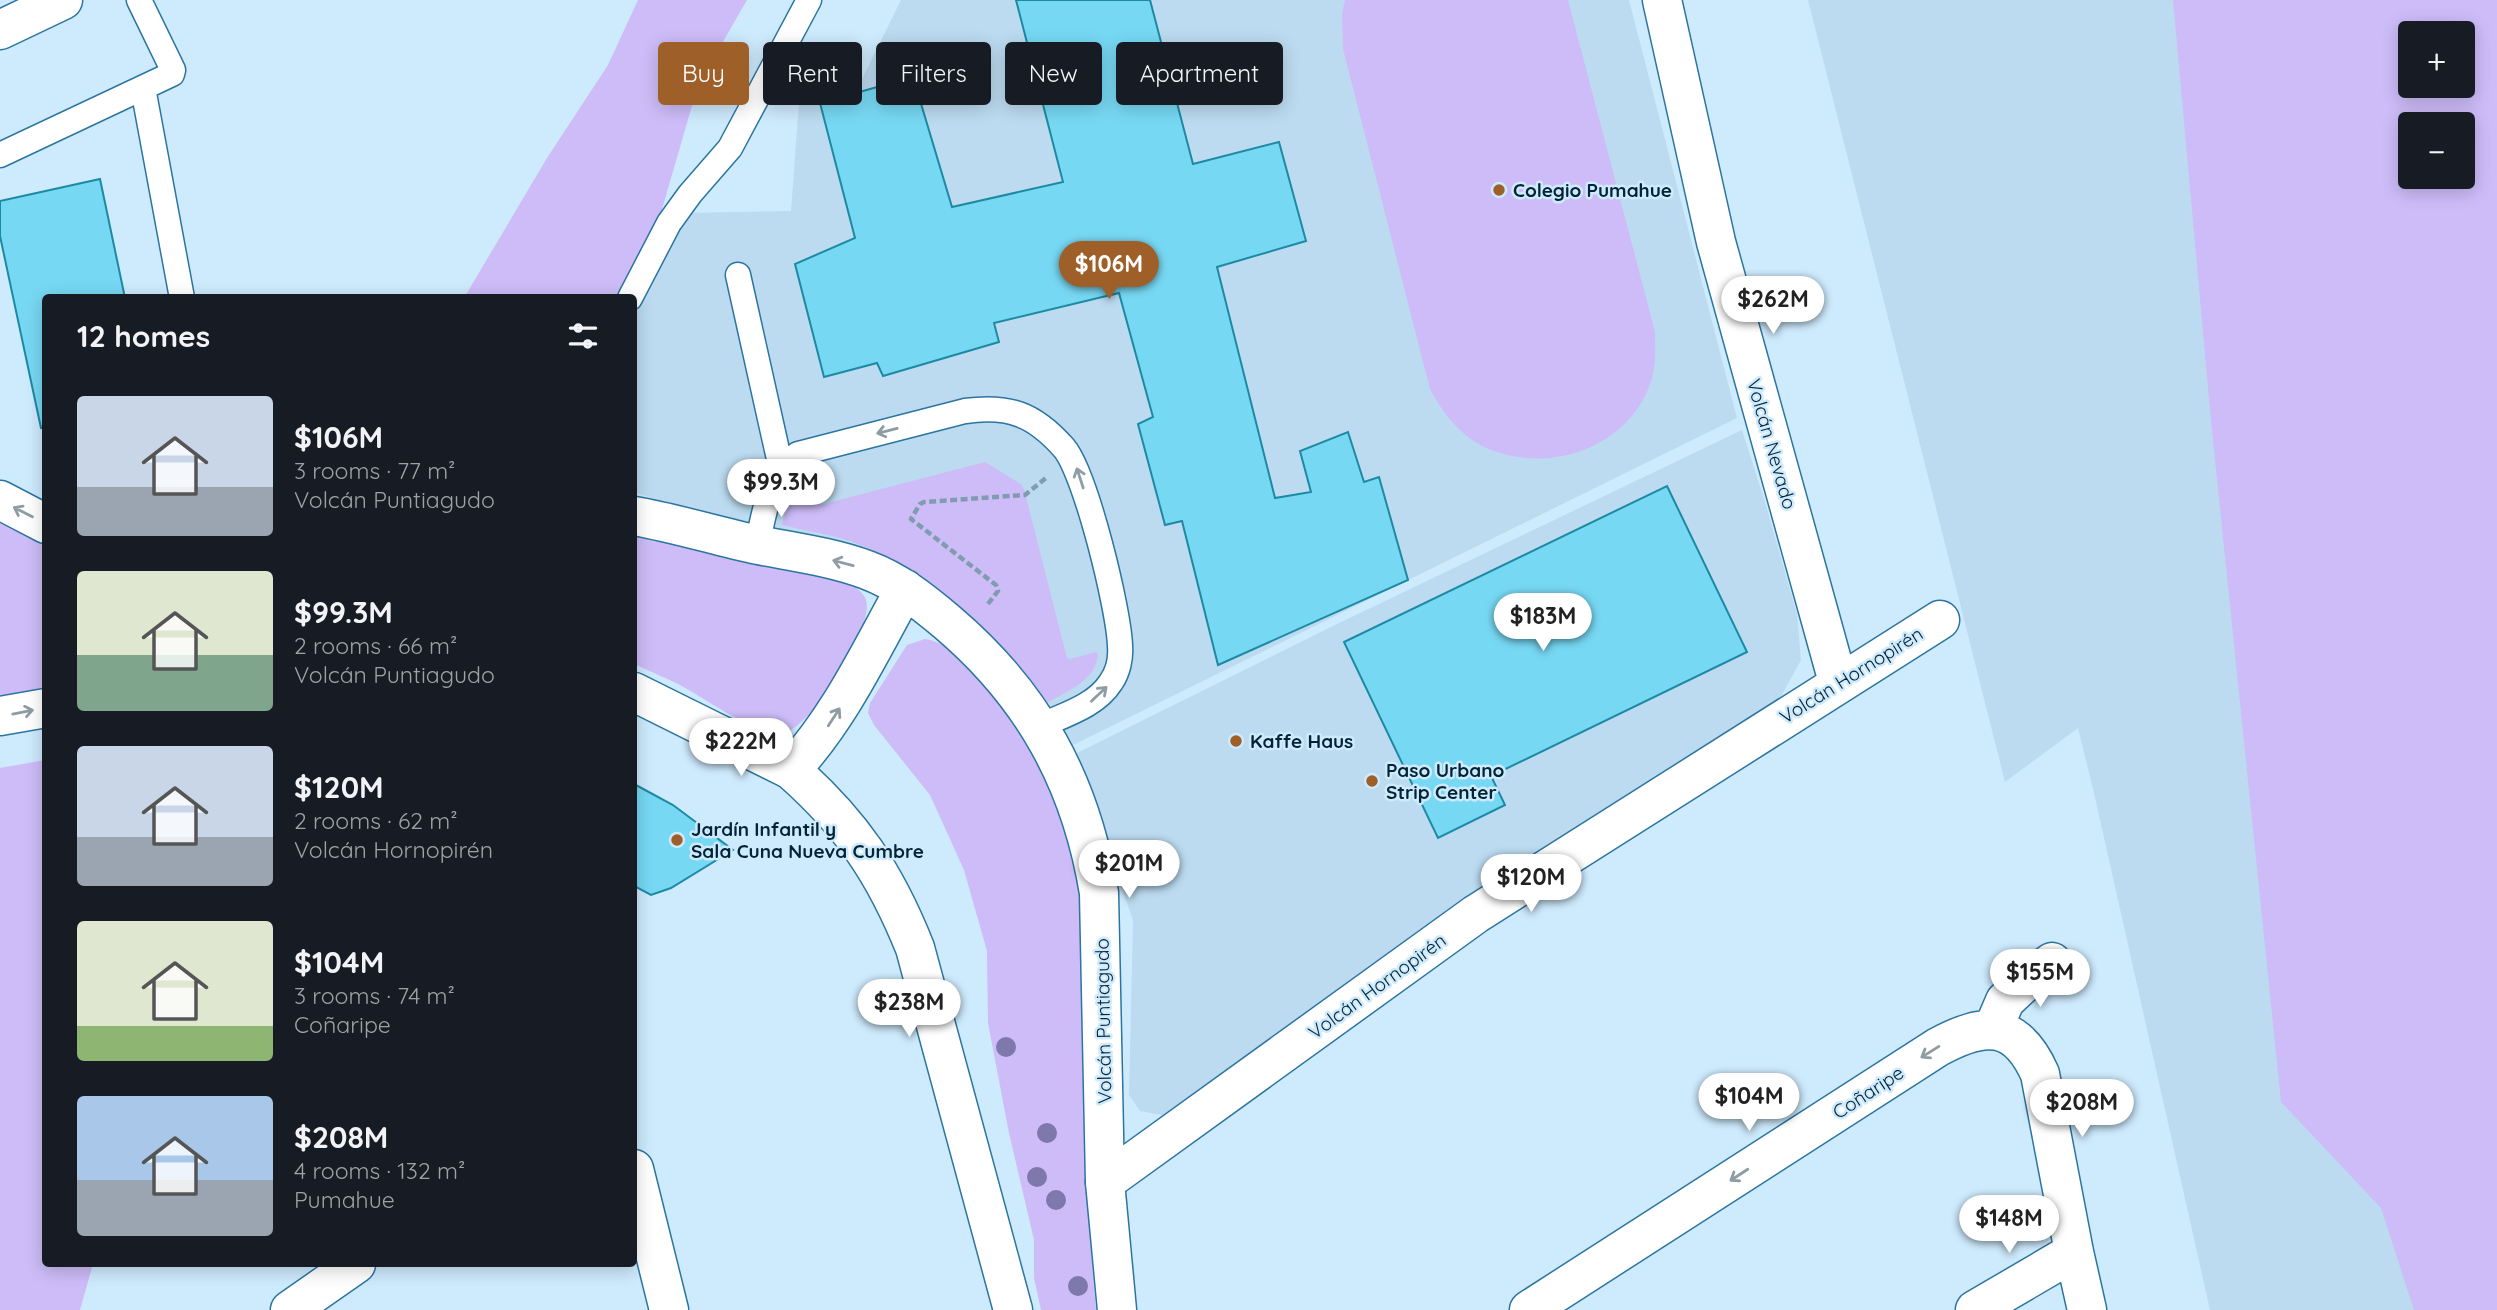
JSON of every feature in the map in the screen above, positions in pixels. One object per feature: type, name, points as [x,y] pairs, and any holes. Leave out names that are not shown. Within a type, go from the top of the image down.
[{"type":"street","points":[[0,30],[63,0]]},
{"type":"street","name":"Volcán Nevado","points":[[1662,0],[1716,242],[1838,682]]},
{"type":"street","points":[[0,500],[42,522]]},
{"type":"street","name":"Volcán Puntiagudo","points":[[637,517],[820,557],[866,570],[905,589],[924,602],[977,650],[1012,688],[1040,726],[1077,805],[1099,894],[1105,1182],[1117,1310]]},
{"type":"street","points":[[791,770],[816,743],[836,715],[905,589]]},
{"type":"street","name":"Volcán Hornopirén","points":[[1105,1182],[1476,914],[1838,682],[1940,620]]},
{"type":"street","points":[[637,693],[791,770],[817,793],[863,847],[884,879],[915,948],[1013,1310]]},
{"type":"street","points":[[0,716],[42,709]]},
{"type":"street","points":[[2052,962],[2005,1002],[1993,1029],[2022,1045],[2040,1074],[2087,1310]]},
{"type":"street","name":"Coñaripe","points":[[1529,1310],[1938,1047],[1962,1034],[1993,1029]]},
{"type":"street","points":[[637,1181],[669,1310]]},
{"type":"street","points":[[1975,1310],[2074,1252]]},
{"type":"street","points":[[289,1310],[352,1267]]},
{"type":"lane","points":[[0,155],[172,74],[173,70],[139,0]]},
{"type":"lane","points":[[632,294],[668,223],[730,148],[809,0]]},
{"type":"lane","points":[[143,88],[181,294]]},
{"type":"lane","points":[[738,275],[781,468]]},
{"type":"lane","points":[[757,545],[771,489],[781,468],[798,454],[986,408],[1002,408],[1034,421],[1047,430],[1071,457],[1077,469],[1101,551],[1119,632],[1120,657],[1111,683],[1095,700],[1040,726]]},
{"type":"path","points":[[988,604],[998,591],[996,585],[911,519],[924,502],[1025,495],[1071,457]]},
{"type":"shaded area","points":[[638,0],[747,0],[723,42],[658,42],[658,105],[692,105],[658,223],[622,294],[466,294],[547,158],[608,65]]},
{"type":"shaded area","name":"Colegio Pumahue","points":[[901,0],[1629,0],[1737,418],[1069,747],[974,631],[717,519],[637,493],[637,307],[684,213],[791,211],[799,105],[862,105],[862,79],[876,51],[876,105],[991,105],[991,42],[880,42]]},
{"type":"shaded area","name":"Colegio Pumahue","points":[[1345,0],[1568,0],[1655,332],[1654,369],[1644,398],[1630,418],[1612,435],[1591,447],[1568,455],[1518,457],[1494,451],[1473,441],[1448,417],[1436,399],[1430,389],[1343,49],[1342,14]]},
{"type":"shaded area","points":[[1808,0],[2497,0],[2497,1310],[2210,1310],[2078,728],[2005,782]]},
{"type":"shaded area","points":[[2173,0],[2497,0],[2497,1310],[2414,1310],[2381,1208],[2281,1102],[2211,421]]},
{"type":"shaded area","points":[[1742,430],[1797,614],[1801,660],[1779,700],[1167,1116],[1140,1111],[1129,1095],[1133,920],[1075,754],[1335,625]]},
{"type":"shaded area","points":[[985,462],[1021,484],[1024,489],[1067,658],[1096,652],[1098,654],[1087,678],[1047,703],[983,630],[935,588],[908,569],[850,541],[782,525],[792,479],[807,473],[820,505]]},
{"type":"shaded area","points":[[0,521],[42,544],[42,692],[0,699]]},
{"type":"shaded area","points":[[637,534],[783,564],[852,584],[866,600],[866,614],[860,632],[837,678],[822,699],[791,730],[779,734],[756,728],[678,684],[637,665]]},
{"type":"shaded area","points":[[925,639],[945,646],[963,660],[1008,717],[1049,787],[1060,812],[1076,864],[1083,903],[1084,1112],[1096,1310],[1041,1310],[1034,1278],[1034,1240],[1009,1133],[988,1023],[987,951],[964,870],[930,795],[874,725],[868,713],[870,703],[907,645]]},
{"type":"shaded area","points":[[42,761],[42,1267],[92,1267],[80,1310],[0,1310],[0,768]]},
{"type":"building","points":[[1016,0],[1150,0],[1161,42],[1116,42],[1116,105],[1178,105],[1193,164],[1279,142],[1306,241],[1217,267],[1275,498],[1311,492],[1300,451],[1348,432],[1364,482],[1379,477],[1408,580],[1218,665],[1182,521],[1165,525],[1138,424],[1153,417],[1119,293],[994,323],[999,342],[883,376],[877,363],[824,377],[795,264],[855,238],[821,105],[862,105],[862,91],[876,87],[876,105],[921,105],[952,207],[1063,182],[1043,105],[1102,105],[1102,42],[1027,42]]},
{"type":"building","points":[[100,179],[124,294],[42,294],[41,428],[0,236],[0,201]]},
{"type":"building","points":[[1667,486],[1747,652],[1491,776],[1505,805],[1438,838],[1344,642]]},
{"type":"building","name":"Jardín Infantil y Sala Cuna Nueva Cumbre","points":[[637,786],[673,805],[733,850],[671,888],[651,895],[637,888]]},
{"type":"place","name":"Colegio Pumahue","points":[[1499,190]]},
{"type":"place","name":"Kaffe Haus","points":[[1236,741]]},
{"type":"place","name":"Paso Urbano Strip Center","points":[[1372,781]]},
{"type":"place","name":"Jardín Infantil y Sala Cuna Nueva Cumbre","points":[[677,840]]}]
